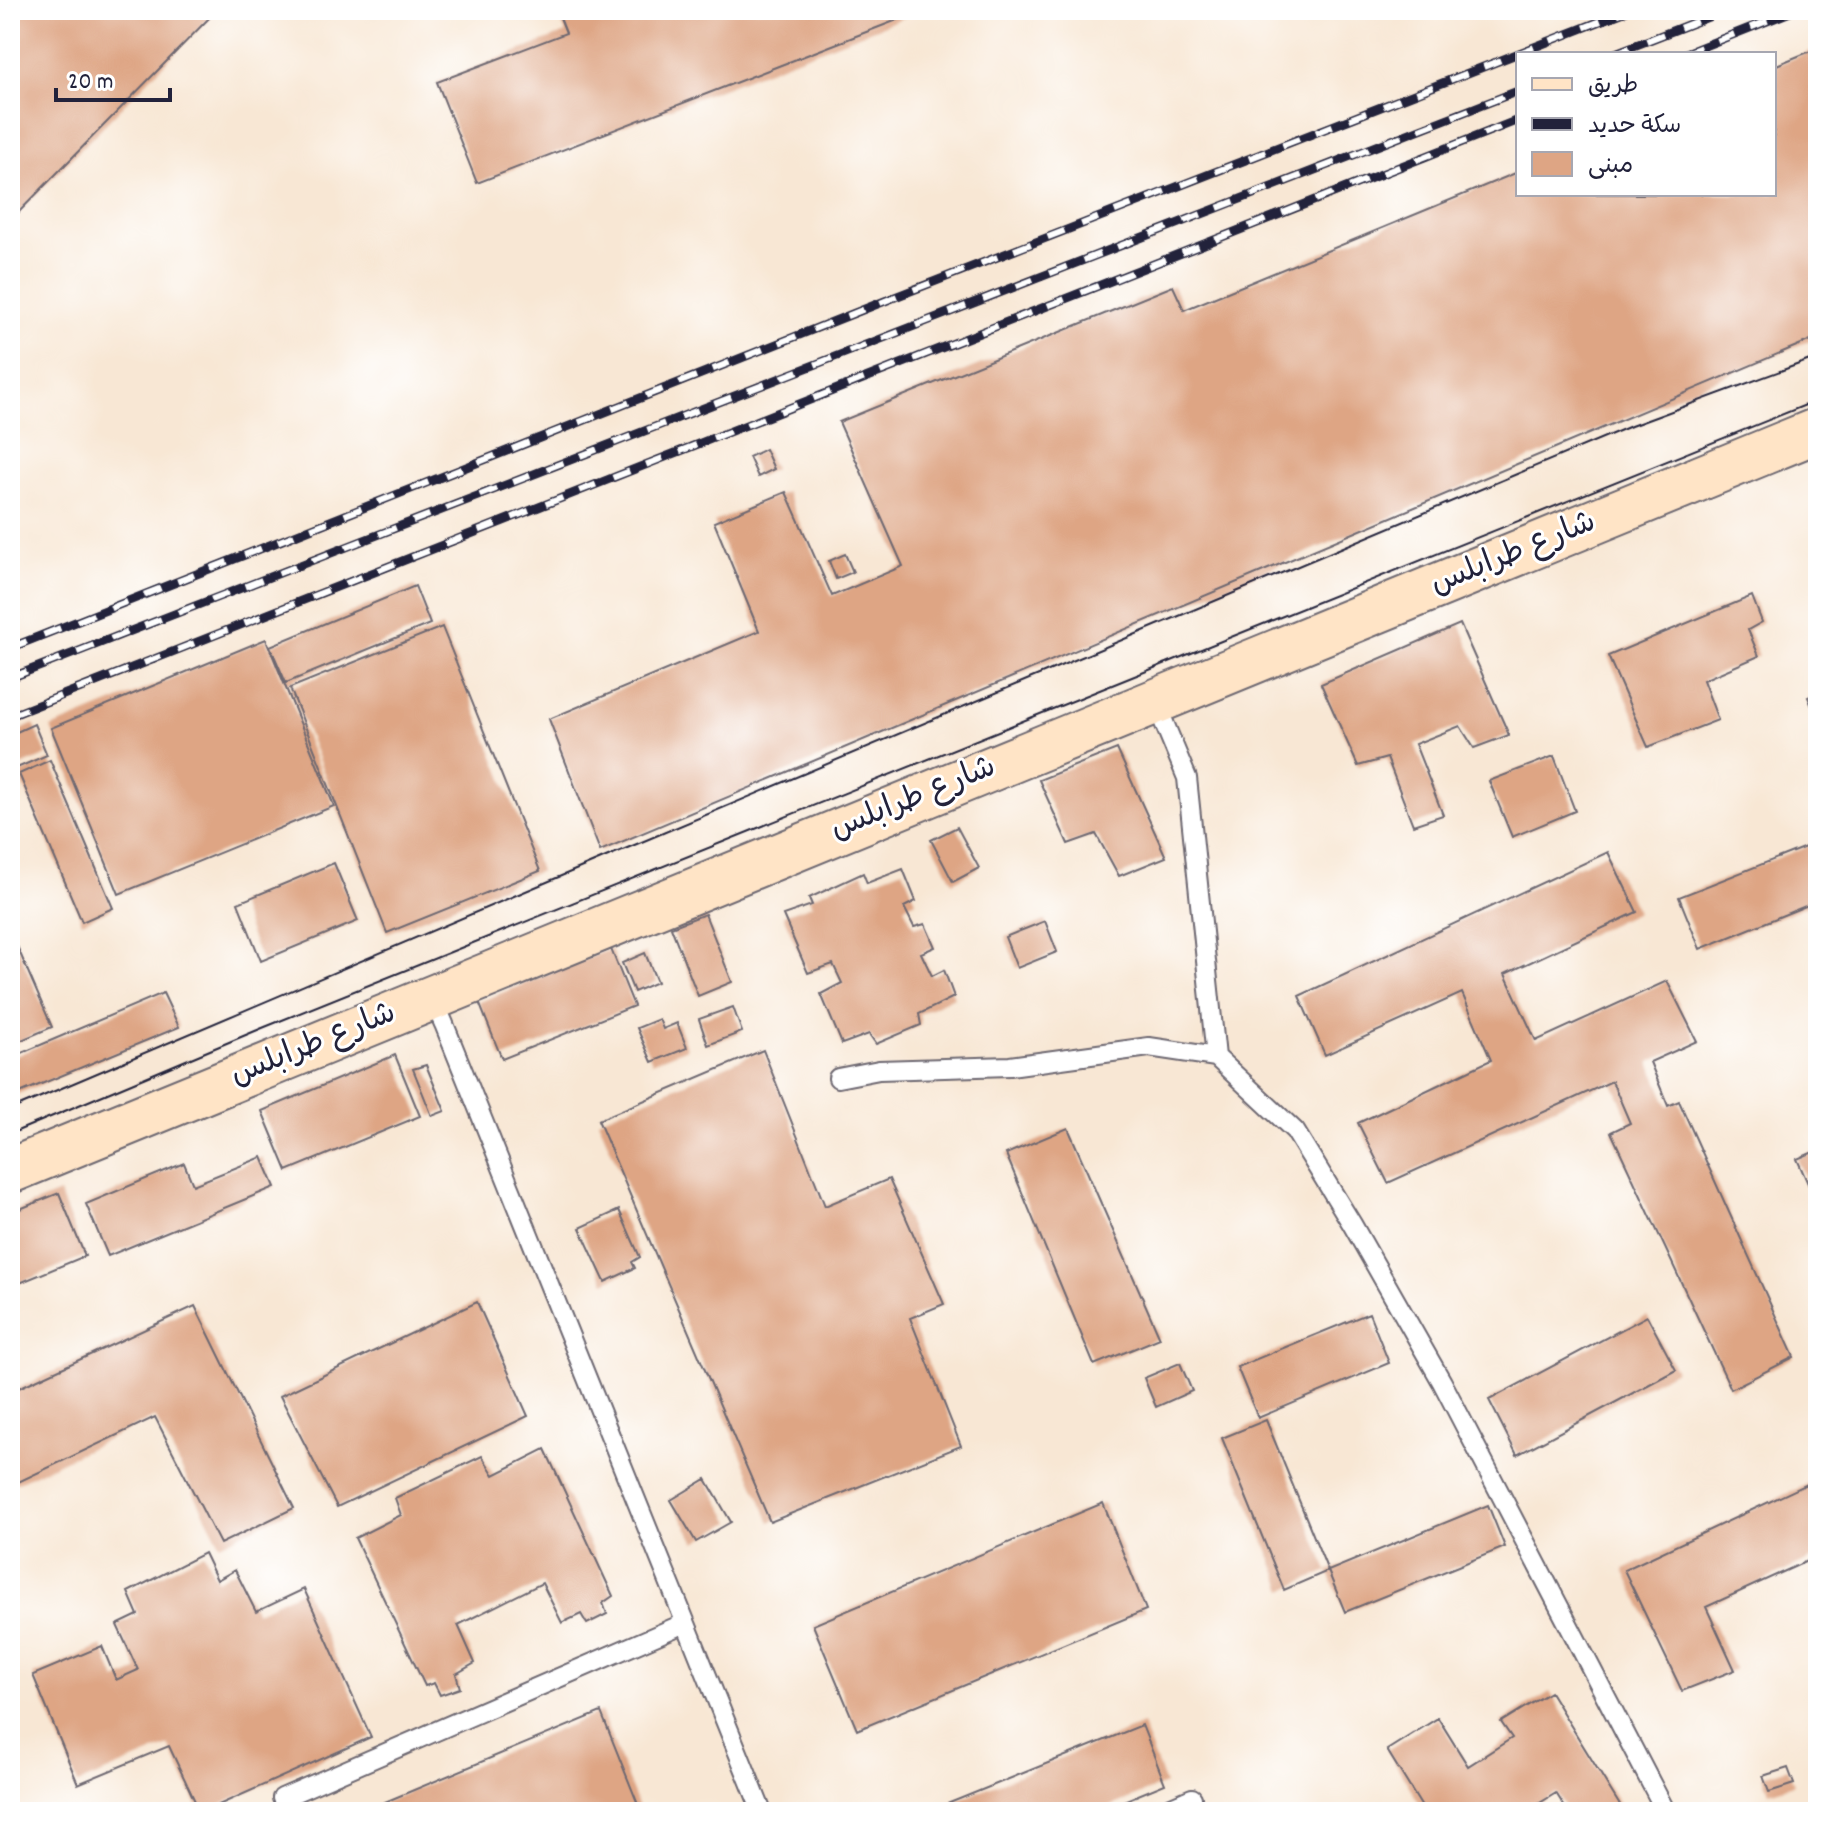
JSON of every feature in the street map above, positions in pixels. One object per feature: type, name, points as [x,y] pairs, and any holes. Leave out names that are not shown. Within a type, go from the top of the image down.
[{"type":"main road","name":"شارع طرابلس","points":[[10,1171],[1818,430]]},
{"type":"lane","points":[[1155,701],[1187,778],[1216,1057]]},
{"type":"lane","points":[[432,997],[762,1812]]},
{"type":"lane","points":[[838,1078],[879,1070],[1010,1066],[1149,1047],[1216,1057],[1295,1131],[1352,1224],[1442,1382],[1666,1812]]},
{"type":"lane","points":[[282,1798],[685,1623]]},
{"type":"lane","points":[[1160,1812],[1192,1798]]},
{"type":"building","points":[[22,10],[217,10],[10,221],[10,22]]},
{"type":"building","points":[[557,10],[923,10],[477,183],[437,82],[566,33]]},
{"type":"building","points":[[1818,48],[1818,337],[600,851],[549,719],[759,631],[714,522],[786,492],[832,596],[903,566],[839,422],[1173,286],[1184,310],[1516,173],[1516,196],[1776,196],[1776,65]]},
{"type":"building","points":[[765,449],[774,469],[758,477],[749,457]]},
{"type":"building","points":[[845,554],[853,572],[836,579],[829,561]]},
{"type":"building","points":[[415,586],[430,624],[286,683],[270,646]]},
{"type":"building","points":[[1752,596],[1762,622],[1748,630],[1759,656],[1703,680],[1718,720],[1648,747],[1608,656]]},
{"type":"building","points":[[1460,624],[1509,735],[1474,748],[1460,726],[1415,744],[1443,815],[1413,825],[1387,758],[1358,766],[1321,684]]},
{"type":"building","points":[[442,627],[540,871],[387,933],[290,688]]},
{"type":"building","points":[[266,639],[334,806],[119,894],[51,728]]},
{"type":"building","points":[[1818,693],[1818,720],[1808,697]]},
{"type":"building","points":[[34,724],[47,755],[10,771],[10,735]]},
{"type":"building","points":[[1117,749],[1166,857],[1119,876],[1096,834],[1068,844],[1039,780]]},
{"type":"building","points":[[1554,756],[1575,811],[1512,837],[1489,781]]},
{"type":"building","points":[[50,760],[113,908],[82,922],[19,774]]},
{"type":"building","points":[[957,827],[979,868],[953,882],[931,840]]},
{"type":"building","points":[[1818,842],[1818,901],[1700,949],[1679,897]]},
{"type":"building","points":[[1608,852],[1637,912],[1505,974],[1536,1041],[1667,981],[1697,1041],[1650,1062],[1668,1106],[1679,1101],[1794,1357],[1731,1389],[1611,1132],[1630,1123],[1612,1081],[1388,1183],[1358,1123],[1491,1060],[1462,993],[1325,1055],[1299,996]]},
{"type":"building","points":[[334,863],[358,921],[261,961],[238,903]]},
{"type":"building","points":[[903,869],[916,901],[904,907],[914,927],[925,924],[935,947],[921,953],[932,976],[944,970],[954,997],[919,1014],[921,1025],[876,1044],[869,1034],[842,1044],[821,994],[842,983],[833,964],[808,973],[783,915],[812,905],[809,898],[863,873],[867,883]]},
{"type":"building","points":[[705,914],[732,982],[698,996],[671,927]]},
{"type":"building","points":[[1045,921],[1057,952],[1017,968],[1005,937]]},
{"type":"building","points":[[10,930],[52,1027],[10,1045]]},
{"type":"building","points":[[611,949],[634,1006],[502,1059],[479,1002]]},
{"type":"building","points":[[645,953],[657,982],[634,992],[622,963]]},
{"type":"building","points":[[163,993],[179,1027],[10,1097],[10,1058]]},
{"type":"building","points":[[733,1007],[742,1032],[708,1045],[699,1019]]},
{"type":"building","points":[[659,1019],[663,1029],[677,1023],[687,1048],[652,1062],[637,1028]]},
{"type":"building","points":[[763,1050],[825,1206],[889,1179],[944,1304],[910,1318],[961,1446],[770,1522],[598,1120]]},
{"type":"building","points":[[395,1055],[420,1116],[287,1171],[262,1111]]},
{"type":"building","points":[[426,1065],[445,1111],[432,1116],[413,1069]]},
{"type":"building","points":[[1068,1128],[1160,1338],[1094,1365],[1006,1154]]},
{"type":"building","points":[[1818,1150],[1818,1206],[1797,1159]]},
{"type":"building","points":[[262,1157],[275,1187],[108,1256],[86,1204],[184,1163],[193,1185]]},
{"type":"building","points":[[59,1193],[85,1256],[10,1287],[10,1213]]},
{"type":"building","points":[[619,1210],[640,1257],[632,1262],[635,1268],[605,1282],[580,1228]]},
{"type":"building","points":[[477,1302],[528,1416],[337,1507],[280,1396]]},
{"type":"building","points":[[195,1306],[294,1508],[220,1544],[155,1417],[10,1486],[10,1392]]},
{"type":"building","points":[[1369,1313],[1389,1363],[1258,1418],[1237,1367]]},
{"type":"building","points":[[1647,1316],[1676,1370],[1517,1455],[1489,1400]]},
{"type":"building","points":[[1180,1363],[1192,1391],[1156,1407],[1144,1378]]},
{"type":"building","points":[[1266,1420],[1328,1571],[1284,1590],[1222,1438]]},
{"type":"building","points":[[545,1449],[613,1596],[603,1603],[607,1614],[587,1624],[581,1614],[562,1623],[542,1583],[458,1625],[475,1663],[456,1674],[460,1688],[440,1695],[434,1683],[425,1686],[355,1538],[401,1515],[395,1498],[482,1456],[494,1475]]},
{"type":"building","points":[[706,1479],[731,1522],[696,1542],[671,1500]]},
{"type":"building","points":[[1818,1479],[1818,1556],[1706,1607],[1735,1670],[1682,1691],[1624,1570]]},
{"type":"building","points":[[1103,1503],[1146,1610],[857,1730],[813,1625]]},
{"type":"building","points":[[1488,1505],[1505,1547],[1345,1612],[1328,1571]]},
{"type":"building","points":[[204,1553],[217,1580],[235,1570],[256,1612],[304,1589],[371,1737],[203,1812],[200,1812],[169,1746],[78,1784],[33,1675],[102,1646],[116,1680],[138,1670],[117,1625],[138,1615],[128,1592]]},
{"type":"building","points":[[1550,1692],[1624,1812],[1568,1812],[1556,1793],[1525,1812],[1425,1812],[1387,1750],[1438,1718],[1468,1766],[1512,1738],[1501,1722]]},
{"type":"building","points":[[601,1712],[641,1812],[361,1812]]},
{"type":"building","points":[[1142,1725],[1165,1784],[1097,1812],[945,1812],[942,1806]]},
{"type":"building","points":[[1788,1768],[1794,1784],[1769,1792],[1763,1776]]},
{"type":"tram line","points":[[10,1110],[1631,426],[1818,357]]},
{"type":"tram line","points":[[10,1134],[260,1029],[1818,400]]},
{"type":"railway","points":[[1522,52],[1629,10]]},
{"type":"railway","points":[[1618,52],[1726,10]]},
{"type":"railway","points":[[1689,52],[1795,10]]},
{"type":"railway","points":[[10,648],[1516,54]]},
{"type":"railway","points":[[10,678],[1516,92]]},
{"type":"railway","points":[[10,716],[1516,121]]}]
